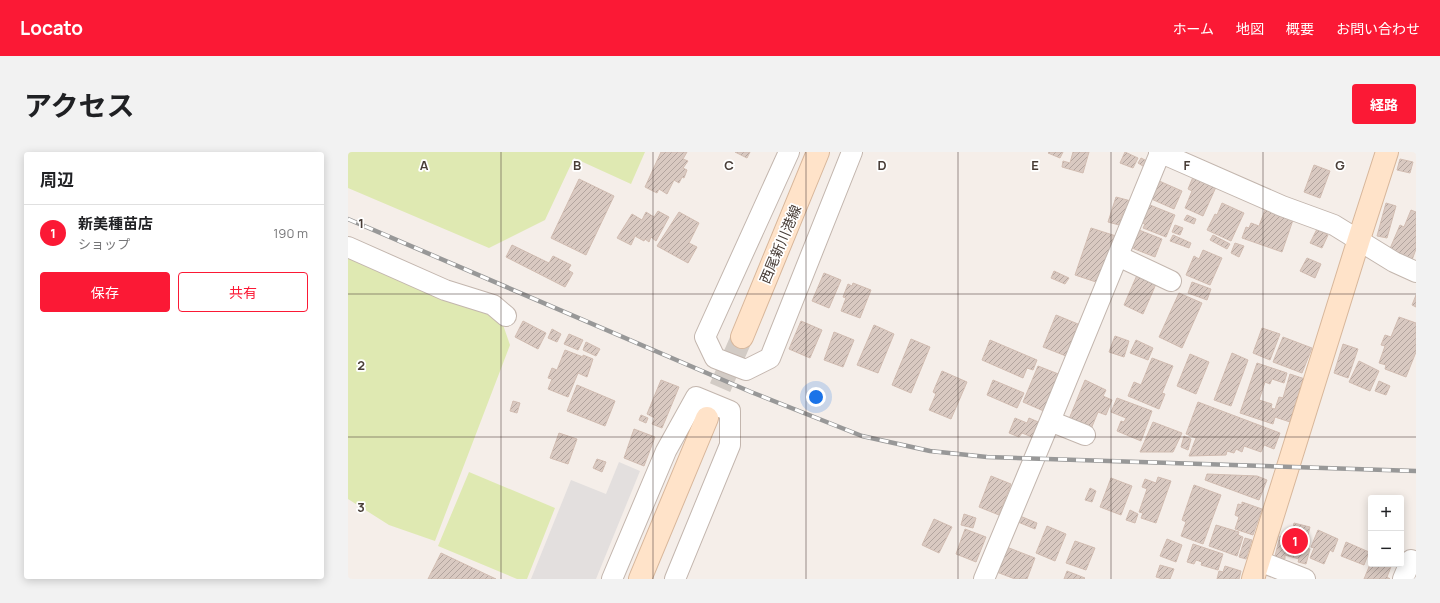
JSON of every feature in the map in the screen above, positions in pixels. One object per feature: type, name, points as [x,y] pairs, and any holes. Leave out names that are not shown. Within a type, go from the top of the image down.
[{"type":"street","points":[[789,152],[704,337],[715,358],[746,370],[770,358],[852,152]]},
{"type":"street","name":"西尾新川港線","points":[[742,337],[818,152]]},
{"type":"street","points":[[984,579],[1118,256],[1159,152],[1282,206],[1334,225],[1394,262],[1416,272]]},
{"type":"street","points":[[1305,579],[1256,570],[1358,239],[1387,152]]},
{"type":"street","points":[[348,247],[445,290],[493,305],[506,316]]},
{"type":"street","points":[[1118,256],[1171,281]]},
{"type":"street","points":[[612,579],[666,451],[696,397],[730,412],[730,445],[675,579]]},
{"type":"street","points":[[640,579],[707,418]]},
{"type":"street","points":[[1050,421],[1085,434]]},
{"type":"street","points":[[1403,579],[1411,560],[1416,562]]},
{"type":"green space","points":[[348,152],[645,152],[631,184],[574,158],[545,220],[489,248],[348,188]]},
{"type":"green space","points":[[348,252],[501,319],[510,345],[435,541],[389,525],[348,499]]},
{"type":"green space","points":[[469,472],[555,508],[527,579],[517,579],[438,546]]},
{"type":"shaded area","points":[[619,462],[640,471],[596,579],[531,579],[571,480],[606,494]]},
{"type":"building","points":[[661,152],[687,152],[683,159],[688,161],[683,168],[687,170],[684,178],[682,177],[679,183],[674,180],[667,194],[659,189],[657,193],[645,187]]},
{"type":"building","points":[[735,152],[750,152],[747,158]]},
{"type":"building","points":[[1063,152],[1060,158],[1048,153]]},
{"type":"building","points":[[1073,152],[1089,152],[1083,173],[1062,167],[1063,161],[1070,163]]},
{"type":"building","points":[[1125,152],[1138,158],[1133,168],[1120,163]]},
{"type":"building","points":[[1141,158],[1149,162],[1146,168],[1138,163]]},
{"type":"building","points":[[1400,159],[1413,162],[1410,173],[1397,170]]},
{"type":"building","points":[[1314,165],[1330,171],[1320,198],[1304,192]]},
{"type":"building","points":[[1193,177],[1216,187],[1203,216],[1185,208],[1192,191],[1188,189]]},
{"type":"building","points":[[579,179],[614,196],[586,255],[551,238]]},
{"type":"building","points":[[1157,180],[1182,191],[1174,209],[1149,198]]},
{"type":"building","points":[[1116,197],[1131,201],[1126,214],[1123,213],[1119,225],[1108,222]]},
{"type":"building","points":[[1145,203],[1175,215],[1166,237],[1143,228],[1145,224],[1138,221]]},
{"type":"building","points":[[1222,203],[1244,213],[1231,241],[1207,230],[1215,214],[1217,215]]},
{"type":"building","points":[[1386,203],[1396,206],[1387,238],[1377,236]]},
{"type":"building","points":[[1265,210],[1293,220],[1282,252],[1242,238],[1246,227],[1249,228],[1251,223],[1259,226]]},
{"type":"building","points":[[1411,210],[1416,212],[1416,249],[1412,260],[1389,251],[1400,225],[1404,227]]},
{"type":"building","points":[[658,211],[669,217],[656,241],[651,237],[649,242],[645,239],[644,241],[635,236],[631,245],[617,238],[632,214],[642,220],[646,212],[654,217]]},
{"type":"building","points":[[679,212],[699,223],[689,243],[697,247],[688,263],[657,246]]},
{"type":"building","points":[[1187,215],[1196,219],[1194,224],[1184,220]]},
{"type":"building","points":[[1175,225],[1183,228],[1180,235],[1172,232]]},
{"type":"building","points":[[1091,228],[1116,236],[1099,283],[1075,275]]},
{"type":"building","points":[[1317,229],[1328,235],[1322,248],[1310,243]]},
{"type":"building","points":[[1139,230],[1162,239],[1155,257],[1132,248]]},
{"type":"building","points":[[1173,235],[1191,243],[1189,248],[1170,241]]},
{"type":"building","points":[[1213,235],[1230,244],[1227,249],[1210,240]]},
{"type":"building","points":[[1235,243],[1244,246],[1239,257],[1231,253]]},
{"type":"building","points":[[512,245],[549,263],[553,256],[571,265],[568,270],[573,273],[565,287],[506,257]]},
{"type":"building","points":[[1203,250],[1222,258],[1210,285],[1186,275],[1194,256],[1199,259]]},
{"type":"building","points":[[1307,258],[1321,264],[1315,278],[1300,271]]},
{"type":"building","points":[[1054,271],[1069,278],[1065,284],[1051,278]]},
{"type":"building","points":[[824,273],[841,280],[829,308],[812,301]]},
{"type":"building","points":[[1137,275],[1156,284],[1143,314],[1124,305]]},
{"type":"building","points":[[1192,282],[1211,289],[1207,300],[1188,293]]},
{"type":"building","points":[[853,283],[871,290],[860,318],[841,311],[846,298],[843,297],[848,284],[852,286]]},
{"type":"building","points":[[1179,293],[1202,303],[1182,348],[1159,337]]},
{"type":"building","points":[[1416,295],[1416,307],[1412,305]]},
{"type":"building","points":[[1056,315],[1078,324],[1066,356],[1043,347]]},
{"type":"building","points":[[1399,317],[1416,323],[1416,352],[1406,377],[1385,369],[1386,365],[1379,363],[1385,346],[1381,345],[1385,335],[1391,337]]},
{"type":"building","points":[[523,321],[546,333],[538,349],[515,337]]},
{"type":"building","points":[[801,321],[822,330],[810,358],[789,349]]},
{"type":"building","points":[[874,325],[894,334],[878,373],[857,365]]},
{"type":"building","points":[[1262,328],[1280,334],[1270,360],[1253,353]]},
{"type":"building","points":[[552,329],[561,334],[557,342],[548,338]]},
{"type":"building","points":[[834,332],[854,340],[843,367],[824,360]]},
{"type":"building","points":[[569,334],[583,340],[578,350],[564,344]]},
{"type":"building","points":[[1115,336],[1129,341],[1124,357],[1109,352]]},
{"type":"building","points":[[1283,337],[1312,348],[1302,373],[1273,362]]},
{"type":"building","points":[[911,339],[930,347],[911,393],[892,385]]},
{"type":"building","points":[[990,340],[1037,360],[1033,370],[1027,368],[1023,378],[982,360]]},
{"type":"building","points":[[1136,340],[1153,348],[1148,360],[1130,353]]},
{"type":"building","points":[[586,342],[600,349],[596,356],[583,350]]},
{"type":"building","points":[[1343,344],[1358,349],[1348,378],[1334,373]]},
{"type":"building","points":[[565,350],[593,359],[587,377],[578,373],[568,397],[548,389],[552,379],[548,378],[552,368],[557,370]]},
{"type":"building","points":[[1232,353],[1248,360],[1231,406],[1214,400]]},
{"type":"building","points":[[1190,354],[1209,362],[1196,394],[1177,386]]},
{"type":"building","points":[[1152,358],[1173,366],[1162,393],[1165,394],[1159,409],[1128,396],[1134,382],[1141,385]]},
{"type":"building","points":[[1359,361],[1379,371],[1370,391],[1349,382]]},
{"type":"building","points":[[1257,363],[1287,373],[1284,383],[1272,379],[1270,384],[1265,382],[1259,400],[1272,404],[1271,408],[1275,409],[1279,397],[1283,398],[1290,374],[1305,379],[1290,422],[1275,417],[1273,424],[1240,413]]},
{"type":"building","points":[[1038,366],[1061,375],[1046,412],[1023,402]]},
{"type":"building","points":[[942,371],[967,382],[951,419],[929,410],[936,394],[933,392]]},
{"type":"building","points":[[661,380],[679,387],[662,428],[652,424],[655,418],[647,414]]},
{"type":"building","points":[[993,380],[1024,393],[1017,408],[987,395]]},
{"type":"building","points":[[1085,380],[1106,390],[1103,396],[1112,400],[1106,415],[1098,412],[1091,429],[1069,419]]},
{"type":"building","points":[[1379,381],[1390,386],[1386,395],[1375,391]]},
{"type":"building","points":[[577,385],[615,401],[605,426],[567,411]]},
{"type":"building","points":[[1117,398],[1152,411],[1141,441],[1117,431],[1121,421],[1124,422],[1126,418],[1111,412]]},
{"type":"building","points":[[513,401],[520,403],[517,413],[510,411]]},
{"type":"building","points":[[1198,402],[1280,433],[1274,449],[1264,445],[1261,452],[1244,446],[1242,452],[1236,449],[1234,453],[1227,451],[1226,455],[1189,456],[1196,438],[1186,434]]},
{"type":"building","points":[[641,415],[648,418],[646,423],[639,420]]},
{"type":"building","points":[[1015,418],[1027,423],[1029,418],[1043,424],[1037,439],[1022,433],[1019,437],[1009,433]]},
{"type":"building","points":[[1153,422],[1182,433],[1173,452],[1140,452]]},
{"type":"building","points":[[634,429],[655,437],[644,466],[624,458]]},
{"type":"building","points":[[559,433],[577,439],[568,464],[550,458]]},
{"type":"building","points":[[1184,436],[1191,439],[1188,450],[1181,447]]},
{"type":"building","points":[[597,459],[606,462],[602,472],[593,468]]},
{"type":"building","points":[[1207,474],[1257,476],[1267,480],[1259,500],[1205,480]]},
{"type":"building","points":[[991,476],[1011,484],[999,515],[979,507]]},
{"type":"building","points":[[1158,477],[1171,481],[1156,523],[1141,518],[1143,513],[1139,512],[1147,489],[1142,487],[1145,479],[1156,483]]},
{"type":"building","points":[[1111,478],[1132,486],[1121,515],[1100,507]]},
{"type":"building","points":[[1194,485],[1221,495],[1203,544],[1181,536],[1186,522],[1182,520]]},
{"type":"building","points":[[1090,488],[1096,491],[1092,502],[1085,500]]},
{"type":"building","points":[[1242,502],[1262,509],[1253,535],[1235,529],[1239,517],[1235,515],[1238,504],[1242,505]]},
{"type":"building","points":[[1130,510],[1138,514],[1135,523],[1126,520]]},
{"type":"building","points":[[964,514],[976,518],[973,528],[961,525]]},
{"type":"building","points":[[1020,516],[1037,523],[1035,529],[1018,522]]},
{"type":"building","points":[[934,519],[952,527],[939,553],[922,545]]},
{"type":"building","points":[[1294,523],[1310,527],[1305,548],[1310,549],[1306,564],[1298,562],[1299,559],[1285,555],[1285,559],[1275,556],[1280,536],[1286,538],[1288,531],[1292,532]]},
{"type":"building","points":[[1216,525],[1239,532],[1238,535],[1243,537],[1237,556],[1209,546]]},
{"type":"building","points":[[1047,526],[1066,534],[1055,561],[1036,553]]},
{"type":"building","points":[[965,529],[986,537],[976,562],[956,554]]},
{"type":"building","points":[[1318,530],[1338,539],[1333,552],[1330,550],[1324,564],[1310,558],[1314,548],[1311,547]]},
{"type":"building","points":[[1245,538],[1252,540],[1246,559],[1239,557]]},
{"type":"building","points":[[1167,539],[1182,545],[1176,562],[1160,556]]},
{"type":"building","points":[[1075,541],[1095,548],[1086,570],[1066,563]]},
{"type":"building","points":[[1346,542],[1368,552],[1364,565],[1341,556]]},
{"type":"building","points":[[1193,544],[1223,554],[1218,570],[1201,565],[1202,562],[1196,560],[1194,564],[1187,562]]},
{"type":"building","points":[[1004,546],[1035,558],[1027,579],[1015,579],[994,571]]},
{"type":"building","points":[[441,553],[496,579],[428,579]]},
{"type":"building","points":[[1160,565],[1174,569],[1170,579],[1156,577]]},
{"type":"building","points":[[1225,566],[1241,571],[1239,579],[1217,579],[1219,571],[1223,572]]},
{"type":"building","points":[[1369,567],[1391,567],[1387,577],[1390,579],[1364,579]]},
{"type":"building","points":[[1067,571],[1085,578],[1064,579]]},
{"type":"tunnel","points":[[707,418],[742,337]]},
{"type":"railway","points":[[348,219],[751,392],[862,436],[930,451],[987,457],[1416,471]]},
{"type":"place","name":"新美種苗店","points":[[1295,541]]}]
